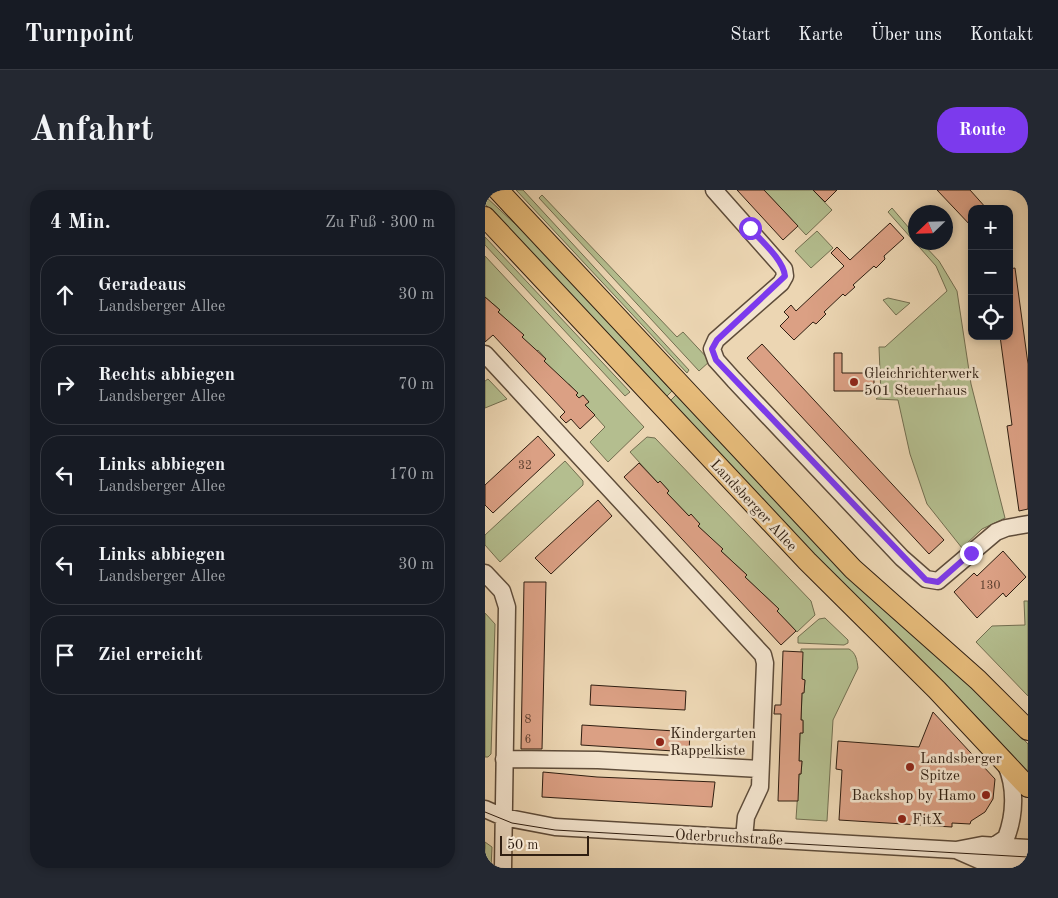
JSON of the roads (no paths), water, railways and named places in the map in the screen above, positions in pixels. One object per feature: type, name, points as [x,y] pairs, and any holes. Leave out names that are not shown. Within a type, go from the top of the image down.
[{"type":"main road","name":"Landsberger Allee","points":[[498,190],[853,569],[978,680],[1026,727]]},
{"type":"main road","name":"Landsberger Allee","points":[[485,217],[807,561],[937,690],[1004,759],[1028,787]]},
{"type":"street","points":[[714,190],[784,269],[785,276],[754,315],[717,340],[712,349],[716,360],[926,580],[938,582],[996,532],[1028,524]]},
{"type":"street","points":[[485,354],[759,649],[765,663],[760,787],[745,817],[744,838]]},
{"type":"street","points":[[485,573],[501,592],[507,608],[503,868]]},
{"type":"street","points":[[504,759],[598,760],[760,769]]},
{"type":"street","points":[[994,846],[1006,838],[1011,822],[1014,792],[1010,773],[1004,759]]},
{"type":"street","name":"Oderbruchstraße","points":[[485,809],[503,817],[540,826],[956,850],[982,845],[1028,848]]},
{"type":"street","name":"Oderbruchstraße","points":[[956,850],[981,861],[1028,864]]},
{"type":"tram line","points":[[485,812],[512,823],[555,830],[1028,857]]},
{"type":"place","name":"Gleichrichterwerk 501 Steuerhaus","points":[[854,382]]},
{"type":"place","name":"Kindergarten Rappelkiste","points":[[660,742]]},
{"type":"place","name":"Landsberger Spitze","points":[[910,767]]},
{"type":"place","name":"Backshop by Hamo","points":[[986,795]]},
{"type":"place","name":"FitX","points":[[902,819]]}]
